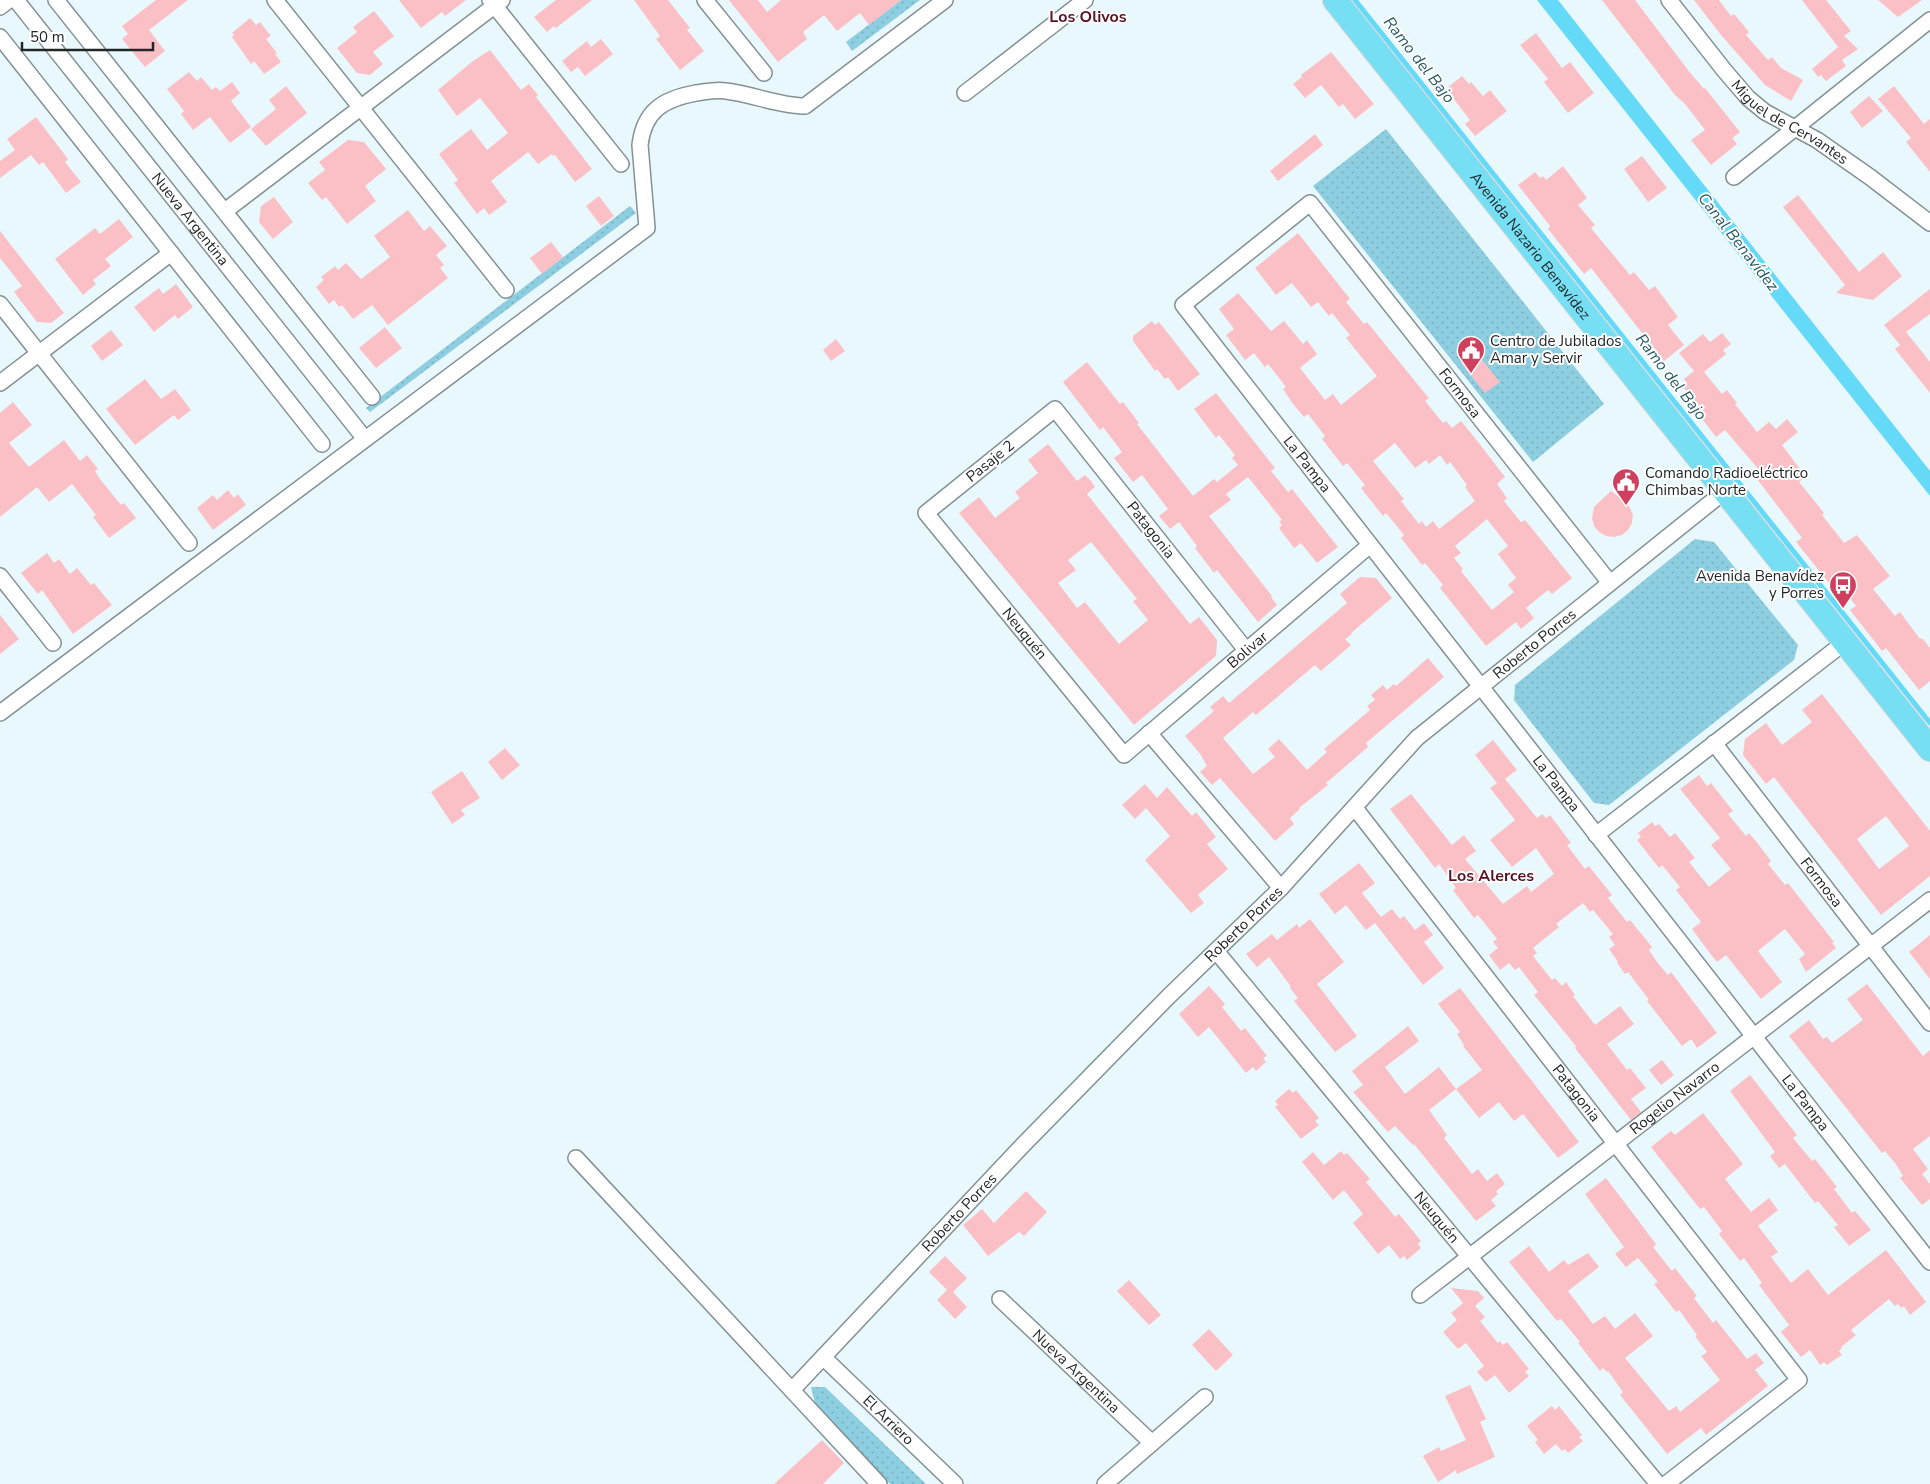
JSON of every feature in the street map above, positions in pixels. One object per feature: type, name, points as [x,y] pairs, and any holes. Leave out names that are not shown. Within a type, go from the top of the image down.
[{"type":"main road","name":"Avenida Nazario Benavídez","points":[[1335,0],[1930,749]]},
{"type":"street","points":[[0,7],[9,0]]},
{"type":"street","name":"Nueva Argentina","points":[[16,0],[365,439]]},
{"type":"street","points":[[56,0],[372,396]]},
{"type":"street","points":[[275,0],[506,290]]},
{"type":"street","points":[[705,0],[764,73]]},
{"type":"street","points":[[0,713],[647,228],[640,140],[645,122],[664,103],[683,96],[724,90],[805,106],[945,0]]},
{"type":"street","points":[[965,93],[1085,0]]},
{"type":"street","name":"Miguel de Cervantes","points":[[1669,0],[1700,41],[1748,98],[1765,112],[1817,140],[1870,177],[1930,223]]},
{"type":"street","points":[[224,211],[495,2],[620,164]]},
{"type":"street","points":[[1734,176],[1930,20]]},
{"type":"street","points":[[0,37],[322,444]]},
{"type":"street","name":"Formosa","points":[[1183,305],[1310,203],[1610,584]]},
{"type":"street","points":[[0,383],[171,253]]},
{"type":"street","points":[[0,304],[189,542]]},
{"type":"street","name":"La Pampa","points":[[1183,305],[1930,1262]]},
{"type":"street","name":"Pasaje 2","points":[[926,513],[1055,409]]},
{"type":"street","name":"Patagonia","points":[[1055,409],[1246,650]]},
{"type":"street","name":"Roberto Porres","points":[[792,1390],[1023,1145],[1168,997],[1281,888],[1417,738],[1725,491]]},
{"type":"street","name":"Neuquén","points":[[926,513],[1124,755]]},
{"type":"street","name":"Bolivar","points":[[1124,755],[1370,545]]},
{"type":"street","points":[[0,576],[53,643]]},
{"type":"street","points":[[1596,835],[1845,642]]},
{"type":"street","points":[[1149,733],[1281,888]]},
{"type":"street","name":"Formosa","points":[[1714,743],[1930,1023]]},
{"type":"street","name":"Patagonia","points":[[1355,808],[1798,1380],[1666,1484]]},
{"type":"street","name":"Rogelio Navarro","points":[[1420,1295],[1930,900]]},
{"type":"street","name":"Neuquén","points":[[1216,951],[1658,1484]]},
{"type":"street","points":[[576,1158],[878,1484]]},
{"type":"street","name":"Nueva Argentina","points":[[1000,1299],[1152,1443]]},
{"type":"street","name":"El Arriero","points":[[823,1357],[955,1484]]},
{"type":"street","points":[[1105,1484],[1205,1397]]},
{"type":"shaded area","points":[[901,0],[920,0],[852,51],[846,42]]},
{"type":"shaded area","points":[[1386,129],[1604,404],[1533,462],[1313,186]]},
{"type":"shaded area","points":[[630,206],[636,213],[370,412],[366,408]]},
{"type":"shaded area","points":[[1695,539],[1714,542],[1798,645],[1794,660],[1609,805],[1594,803],[1514,700],[1515,685]]},
{"type":"shaded area","points":[[811,1387],[825,1387],[926,1484],[890,1484],[815,1403]]},
{"type":"water","name":"Canal Benavídez","points":[[1537,0],[1558,0],[1930,471],[1930,496]]},
{"type":"building","points":[[156,0],[188,0],[149,30],[165,51],[145,67],[122,39],[128,34],[122,26]]},
{"type":"building","points":[[399,0],[466,0],[445,16],[442,12],[421,28]]},
{"type":"building","points":[[556,0],[592,0],[556,28],[554,26],[547,32],[534,17]]},
{"type":"building","points":[[634,0],[668,0],[690,28],[687,30],[704,51],[680,70],[656,39],[660,36]]},
{"type":"building","points":[[729,0],[758,0],[767,12],[781,0],[901,0],[869,25],[860,13],[837,31],[824,15],[803,32],[807,39],[778,62]]},
{"type":"building","points":[[1602,0],[1635,0],[1688,70],[1740,132],[1732,138],[1737,144],[1711,165],[1691,140],[1705,130],[1685,104],[1675,95]]},
{"type":"building","points":[[1694,0],[1719,0],[1731,16],[1734,14],[1749,32],[1746,35],[1768,60],[1772,57],[1781,68],[1803,80],[1791,101],[1765,85],[1721,35]]},
{"type":"building","points":[[1802,0],[1826,0],[1851,31],[1844,36],[1858,49],[1842,60],[1846,66],[1826,81],[1821,75],[1818,77],[1812,69],[1838,47]]},
{"type":"building","points":[[1878,0],[1922,0],[1898,17]]},
{"type":"building","points":[[374,11],[394,36],[373,52],[383,64],[370,75],[357,73],[337,48],[357,32],[353,27]]},
{"type":"building","points":[[250,18],[256,25],[260,22],[271,36],[266,39],[277,53],[275,54],[281,62],[264,74],[254,61],[251,64],[232,37],[234,35],[232,33]]},
{"type":"building","points":[[1536,33],[1562,68],[1570,62],[1594,93],[1568,113],[1544,82],[1548,79],[1520,45]]},
{"type":"building","points":[[601,39],[613,54],[585,76],[578,67],[571,72],[562,61],[587,41],[591,47]]},
{"type":"building","points":[[490,50],[521,90],[529,84],[538,95],[536,97],[592,169],[575,182],[555,155],[553,156],[552,154],[538,164],[528,152],[491,181],[507,202],[489,215],[484,208],[477,214],[454,183],[458,180],[439,154],[471,129],[487,150],[508,133],[480,98],[457,116],[438,90],[473,61]]},
{"type":"building","points":[[1331,52],[1374,104],[1355,119],[1343,104],[1339,107],[1321,85],[1305,98],[1293,84],[1302,77],[1301,75]]},
{"type":"building","points":[[189,72],[197,81],[201,77],[212,90],[216,87],[220,91],[232,82],[240,93],[231,101],[251,127],[230,143],[210,117],[193,130],[181,114],[184,111],[167,89]]},
{"type":"building","points":[[1462,76],[1469,84],[1471,82],[1483,96],[1490,90],[1507,111],[1475,136],[1465,124],[1470,120],[1446,89]]},
{"type":"building","points":[[286,86],[307,113],[266,146],[251,129],[276,109],[269,100]]},
{"type":"building","points":[[1894,86],[1924,124],[1930,119],[1930,172],[1906,142],[1911,138],[1878,99]]},
{"type":"building","points":[[1869,96],[1883,111],[1862,128],[1850,112]]},
{"type":"building","points":[[36,117],[68,159],[65,162],[81,182],[66,193],[43,162],[39,165],[31,155],[0,178],[0,161],[15,150],[7,139]]},
{"type":"building","points":[[1315,134],[1323,145],[1278,181],[1270,171]]},
{"type":"building","points":[[348,140],[364,142],[386,169],[365,186],[376,201],[347,224],[326,197],[322,200],[308,183],[325,170],[319,162]]},
{"type":"building","points":[[1642,156],[1667,188],[1648,202],[1624,169]]},
{"type":"building","points":[[1563,166],[1587,198],[1578,205],[1595,225],[1591,228],[1630,275],[1634,272],[1649,290],[1655,286],[1678,317],[1668,325],[1684,345],[1664,361],[1591,268],[1584,274],[1548,229],[1550,226],[1518,185],[1535,172],[1540,178],[1543,176],[1546,180]]},
{"type":"building","points":[[1798,195],[1859,272],[1883,252],[1902,276],[1873,300],[1836,293],[1845,285],[1783,207]]},
{"type":"building","points":[[599,196],[614,216],[601,226],[586,206]]},
{"type":"building","points":[[274,197],[293,222],[273,239],[259,222],[261,206]]},
{"type":"building","points":[[408,210],[424,231],[430,226],[447,246],[436,255],[444,265],[440,268],[448,278],[388,325],[372,305],[353,319],[342,305],[339,307],[334,300],[329,304],[316,287],[324,280],[321,277],[335,266],[338,270],[346,263],[361,279],[390,257],[374,236]]},
{"type":"building","points":[[119,219],[133,237],[105,259],[111,266],[93,280],[96,284],[83,295],[55,259],[95,228],[100,234]]},
{"type":"building","points":[[0,231],[64,313],[51,323],[37,322],[14,292],[22,286],[0,258]]},
{"type":"building","points":[[1298,233],[1350,299],[1346,302],[1364,324],[1367,322],[1429,398],[1425,401],[1443,423],[1446,421],[1452,428],[1461,421],[1505,477],[1497,484],[1507,498],[1504,501],[1521,522],[1525,520],[1572,578],[1552,594],[1548,590],[1526,608],[1534,618],[1521,629],[1516,622],[1486,646],[1440,588],[1443,585],[1425,563],[1422,565],[1401,538],[1404,535],[1386,513],[1383,516],[1361,488],[1365,485],[1347,463],[1343,466],[1322,439],[1325,436],[1308,414],[1304,417],[1293,404],[1283,389],[1286,387],[1268,364],[1265,367],[1254,353],[1245,360],[1226,335],[1234,329],[1219,309],[1238,293],[1271,331],[1284,321],[1303,344],[1307,340],[1317,354],[1300,368],[1325,400],[1333,394],[1341,405],[1377,376],[1346,338],[1350,335],[1332,313],[1329,316],[1318,302],[1311,307],[1292,283],[1276,295],[1255,268]],"holes":[[[1395,443],[1415,468],[1426,460],[1429,464],[1440,455],[1447,465],[1450,462],[1467,485],[1465,487],[1475,501],[1439,529],[1433,521],[1426,527],[1422,521],[1419,524],[1401,501],[1404,499],[1373,461]],[[1487,519],[1508,546],[1498,554],[1516,578],[1508,585],[1514,592],[1492,610],[1461,571],[1463,569],[1454,558],[1461,553],[1455,546]]]},
{"type":"building","points":[[551,242],[563,257],[542,274],[530,258]]},
{"type":"building","points":[[176,284],[193,307],[178,319],[175,315],[154,332],[134,307],[159,288],[163,294]]},
{"type":"building","points":[[1930,289],[1930,314],[1906,332],[1930,362],[1930,393],[1895,349],[1900,345],[1884,325]]},
{"type":"building","points":[[1152,321],[1155,325],[1159,322],[1200,374],[1178,391],[1168,377],[1165,379],[1157,369],[1155,371],[1133,341],[1133,336]]},
{"type":"building","points":[[385,327],[402,348],[376,368],[359,348]]},
{"type":"building","points":[[111,330],[123,345],[102,361],[91,346]]},
{"type":"building","points":[[1722,333],[1731,344],[1723,350],[1726,354],[1704,372],[1722,394],[1727,390],[1737,403],[1735,404],[1757,432],[1769,422],[1776,429],[1787,419],[1798,432],[1782,445],[1806,477],[1799,482],[1824,513],[1822,515],[1844,543],[1857,535],[1890,576],[1873,589],[1895,616],[1900,612],[1920,639],[1922,638],[1930,648],[1930,681],[1919,690],[1886,648],[1882,651],[1850,610],[1856,606],[1835,579],[1829,583],[1796,542],[1802,538],[1754,475],[1760,471],[1725,430],[1716,437],[1692,406],[1695,403],[1683,387],[1687,383],[1684,379],[1694,371],[1679,353],[1703,334],[1710,342]]},
{"type":"building","points":[[836,339],[845,351],[831,361],[823,350]]},
{"type":"building","points":[[1475,351],[1500,382],[1485,393],[1461,363]]},
{"type":"building","points":[[1087,362],[1120,404],[1123,402],[1139,423],[1137,424],[1193,496],[1214,479],[1217,482],[1238,465],[1232,458],[1235,455],[1219,435],[1216,438],[1194,409],[1216,393],[1275,468],[1271,471],[1288,492],[1292,489],[1338,547],[1317,563],[1301,543],[1294,548],[1279,528],[1282,525],[1279,521],[1282,520],[1248,477],[1226,494],[1231,500],[1209,516],[1277,605],[1258,622],[1217,570],[1214,573],[1195,548],[1197,546],[1179,522],[1170,529],[1159,516],[1168,509],[1142,475],[1133,482],[1114,458],[1122,452],[1103,427],[1100,430],[1063,382]]},
{"type":"building","points":[[145,379],[161,399],[175,389],[191,410],[178,420],[174,415],[135,445],[106,409]]},
{"type":"building","points":[[13,402],[32,425],[9,443],[29,467],[64,440],[80,461],[87,455],[98,469],[95,471],[100,479],[121,505],[124,503],[136,518],[109,538],[93,517],[96,515],[72,484],[49,502],[37,487],[0,517],[0,413]]},
{"type":"building","points":[[1048,444],[1077,481],[1085,475],[1095,487],[1087,494],[1190,624],[1199,617],[1217,640],[1216,656],[1134,725],[959,513],[979,497],[995,518],[1020,498],[1015,492],[1038,473],[1028,460]],"holes":[[[1091,542],[1137,599],[1133,601],[1148,620],[1119,644],[1085,602],[1077,608],[1058,583],[1076,570],[1068,560]]]},
{"type":"building","points":[[228,490],[234,498],[238,494],[246,505],[213,530],[197,508],[213,495],[217,500]]},
{"type":"building","points":[[1611,491],[1628,504],[1633,515],[1632,523],[1628,530],[1622,535],[1614,537],[1606,536],[1599,532],[1594,526],[1592,518],[1594,507]]},
{"type":"building","points":[[47,553],[54,563],[59,559],[70,574],[77,568],[91,585],[94,583],[112,605],[73,634],[42,590],[38,594],[21,573]]},
{"type":"building","points":[[1360,577],[1376,578],[1392,598],[1345,639],[1351,645],[1321,671],[1315,665],[1256,715],[1253,712],[1223,738],[1253,774],[1275,757],[1268,749],[1279,739],[1307,770],[1327,752],[1324,749],[1370,710],[1367,706],[1375,700],[1371,695],[1383,685],[1387,690],[1394,684],[1396,686],[1428,658],[1444,677],[1366,743],[1368,747],[1326,783],[1328,785],[1299,808],[1290,818],[1294,824],[1275,841],[1220,778],[1212,785],[1200,772],[1207,766],[1201,755],[1185,736],[1214,711],[1210,707],[1223,696],[1229,703],[1347,603],[1340,594]]},
{"type":"building","points":[[0,615],[19,639],[0,654]]},
{"type":"building","points":[[1822,694],[1930,831],[1930,876],[1881,915],[1774,777],[1766,784],[1743,755],[1745,739],[1766,723],[1782,745],[1812,722],[1802,710]],"holes":[[[1886,816],[1909,846],[1879,869],[1857,839]]]},
{"type":"building","points":[[1493,740],[1517,770],[1505,779],[1537,818],[1542,814],[1546,818],[1550,815],[1571,843],[1567,845],[1585,869],[1589,866],[1612,895],[1608,898],[1627,922],[1630,920],[1652,947],[1649,950],[1657,962],[1668,975],[1671,972],[1717,1033],[1697,1048],[1691,1039],[1682,1046],[1647,1001],[1649,1000],[1628,972],[1625,974],[1617,963],[1609,949],[1615,945],[1609,937],[1613,934],[1593,910],[1590,912],[1583,903],[1556,924],[1559,927],[1533,948],[1537,953],[1533,956],[1552,980],[1555,978],[1562,986],[1566,982],[1575,995],[1573,996],[1595,1025],[1620,1006],[1634,1024],[1607,1044],[1627,1070],[1630,1068],[1646,1088],[1631,1099],[1641,1112],[1631,1120],[1575,1048],[1576,1046],[1534,995],[1538,992],[1519,967],[1515,970],[1509,963],[1500,970],[1489,955],[1498,948],[1493,942],[1497,939],[1478,915],[1474,918],[1453,890],[1456,888],[1439,864],[1435,868],[1390,809],[1411,794],[1452,845],[1464,835],[1476,851],[1465,859],[1503,904],[1527,886],[1531,892],[1554,874],[1536,848],[1512,867],[1490,840],[1515,820],[1490,788],[1497,783],[1475,755]]},
{"type":"building","points":[[505,748],[520,765],[502,780],[488,762]]},
{"type":"building","points":[[462,771],[480,798],[461,810],[465,815],[452,824],[431,792]]},
{"type":"building","points":[[1699,775],[1707,786],[1711,783],[1733,811],[1728,814],[1746,836],[1749,833],[1759,845],[1771,861],[1768,864],[1785,885],[1788,883],[1834,942],[1832,943],[1836,948],[1806,972],[1799,959],[1805,954],[1785,929],[1758,951],[1782,982],[1761,999],[1726,955],[1717,962],[1709,952],[1692,929],[1701,922],[1676,890],[1680,887],[1662,865],[1659,868],[1637,840],[1641,837],[1638,833],[1652,822],[1655,826],[1659,824],[1670,837],[1675,833],[1695,858],[1689,862],[1709,887],[1731,869],[1711,845],[1720,838],[1680,789]]},
{"type":"building","points":[[1145,784],[1157,798],[1167,787],[1192,816],[1196,812],[1216,837],[1207,844],[1228,869],[1198,895],[1204,903],[1191,913],[1145,860],[1170,836],[1146,808],[1135,819],[1122,805]]},
{"type":"building","points":[[1359,863],[1375,883],[1362,893],[1381,917],[1392,909],[1400,919],[1404,916],[1415,930],[1424,923],[1433,935],[1424,942],[1444,968],[1423,985],[1375,923],[1366,930],[1346,905],[1335,914],[1319,894]]},
{"type":"building","points":[[1310,919],[1344,962],[1317,984],[1357,1036],[1335,1052],[1294,1001],[1298,998],[1269,957],[1257,967],[1246,954],[1272,934],[1277,940],[1297,924],[1299,928]]},
{"type":"building","points":[[1930,935],[1930,979],[1909,952]]},
{"type":"building","points":[[1867,984],[1923,1056],[1930,1050],[1930,1136],[1913,1149],[1928,1169],[1922,1174],[1930,1184],[1930,1199],[1922,1205],[1900,1178],[1903,1176],[1895,1163],[1885,1151],[1882,1153],[1789,1036],[1809,1020],[1823,1039],[1827,1037],[1832,1043],[1863,1020],[1847,999]]},
{"type":"building","points":[[1209,986],[1225,1004],[1222,1007],[1241,1031],[1245,1028],[1267,1056],[1263,1058],[1266,1062],[1256,1071],[1253,1067],[1246,1073],[1209,1027],[1198,1037],[1179,1014]]},
{"type":"building","points":[[1460,988],[1579,1142],[1558,1158],[1523,1114],[1514,1121],[1499,1102],[1479,1118],[1456,1089],[1482,1070],[1463,1046],[1457,1034],[1460,1032],[1438,1004]]},
{"type":"building","points":[[1408,1026],[1419,1041],[1385,1067],[1405,1094],[1439,1067],[1456,1089],[1429,1110],[1447,1135],[1444,1138],[1472,1174],[1478,1169],[1487,1181],[1497,1173],[1505,1184],[1496,1191],[1498,1194],[1491,1200],[1496,1206],[1476,1221],[1414,1144],[1395,1126],[1388,1132],[1353,1092],[1363,1085],[1352,1071]]},
{"type":"building","points":[[1662,1060],[1674,1075],[1661,1085],[1649,1070]]},
{"type":"building","points":[[1750,1075],[1797,1135],[1793,1138],[1812,1161],[1815,1159],[1837,1187],[1834,1189],[1852,1213],[1855,1211],[1871,1230],[1849,1246],[1834,1227],[1838,1225],[1818,1201],[1815,1203],[1785,1164],[1779,1168],[1770,1156],[1775,1152],[1730,1091]]},
{"type":"building","points":[[1289,1089],[1293,1093],[1296,1090],[1319,1118],[1315,1121],[1319,1125],[1301,1139],[1275,1107],[1278,1105],[1275,1101]]},
{"type":"building","points":[[1703,1113],[1743,1164],[1725,1179],[1751,1212],[1769,1198],[1778,1210],[1758,1226],[1778,1252],[1771,1257],[1791,1283],[1808,1269],[1828,1295],[1886,1250],[1926,1302],[1910,1315],[1904,1306],[1901,1308],[1898,1304],[1895,1306],[1889,1299],[1851,1330],[1856,1335],[1841,1347],[1839,1351],[1842,1355],[1827,1365],[1824,1362],[1820,1365],[1810,1350],[1801,1357],[1781,1332],[1789,1325],[1759,1285],[1762,1283],[1744,1258],[1740,1261],[1719,1234],[1722,1231],[1704,1207],[1700,1209],[1651,1147],[1671,1131],[1675,1135]]},
{"type":"building","points":[[1341,1151],[1344,1155],[1347,1153],[1370,1179],[1366,1182],[1395,1217],[1399,1214],[1421,1241],[1418,1244],[1421,1248],[1407,1260],[1404,1256],[1400,1259],[1389,1245],[1378,1254],[1353,1223],[1363,1214],[1344,1190],[1333,1200],[1302,1162],[1313,1152],[1324,1165]]},
{"type":"building","points":[[1606,1178],[1656,1244],[1653,1247],[1672,1271],[1675,1268],[1697,1296],[1694,1298],[1713,1323],[1716,1320],[1747,1359],[1756,1353],[1764,1363],[1755,1370],[1768,1386],[1706,1435],[1701,1428],[1667,1454],[1620,1395],[1623,1392],[1608,1371],[1603,1368],[1600,1371],[1561,1319],[1557,1321],[1509,1262],[1529,1246],[1549,1272],[1564,1260],[1568,1265],[1588,1253],[1599,1267],[1568,1291],[1593,1324],[1605,1316],[1615,1329],[1635,1313],[1653,1336],[1625,1358],[1669,1411],[1676,1406],[1680,1412],[1720,1380],[1701,1356],[1707,1352],[1695,1336],[1697,1335],[1679,1310],[1676,1312],[1654,1284],[1658,1282],[1638,1258],[1626,1267],[1615,1254],[1624,1247],[1585,1194]]},
{"type":"building","points":[[1026,1191],[1047,1212],[1024,1236],[1019,1232],[988,1256],[963,1225],[982,1209],[994,1223]]},
{"type":"building","points":[[945,1256],[967,1278],[953,1292],[967,1307],[955,1319],[937,1300],[947,1290],[929,1272]]},
{"type":"building","points":[[1129,1280],[1161,1315],[1149,1325],[1117,1291]]},
{"type":"building","points":[[1451,1288],[1478,1291],[1484,1298],[1475,1306],[1485,1317],[1480,1321],[1498,1343],[1500,1341],[1503,1345],[1507,1342],[1529,1369],[1525,1372],[1529,1376],[1509,1393],[1495,1375],[1486,1382],[1477,1372],[1484,1366],[1466,1343],[1458,1349],[1443,1332],[1457,1320],[1451,1313],[1463,1303]]},
{"type":"building","points":[[1209,1329],[1233,1355],[1216,1371],[1192,1345]]},
{"type":"building","points":[[1470,1385],[1486,1419],[1480,1422],[1495,1457],[1457,1474],[1456,1470],[1438,1482],[1423,1456],[1439,1447],[1441,1451],[1466,1440],[1445,1396]]},
{"type":"building","points":[[1552,1406],[1555,1410],[1559,1406],[1582,1435],[1579,1437],[1583,1441],[1568,1453],[1565,1449],[1562,1451],[1556,1444],[1544,1454],[1535,1442],[1538,1440],[1527,1426]]},
{"type":"building","points":[[822,1440],[844,1463],[823,1484],[774,1484]]},
{"type":"waterway","name":"Ramo del Bajo","points":[[1355,0],[1930,723]]},
{"type":"place","name":"Centro de Jubilados Amar y Servir","points":[[1471,374]]},
{"type":"place","name":"Comando Radioeléctrico Chimbas Norte","points":[[1626,506]]},
{"type":"place","name":"Avenida Benavídez y Porres","points":[[1843,609]]},
{"type":"district","name":"Los Olivos","points":[[1088,17]]},
{"type":"district","name":"Los Alerces","points":[[1491,876]]}]
